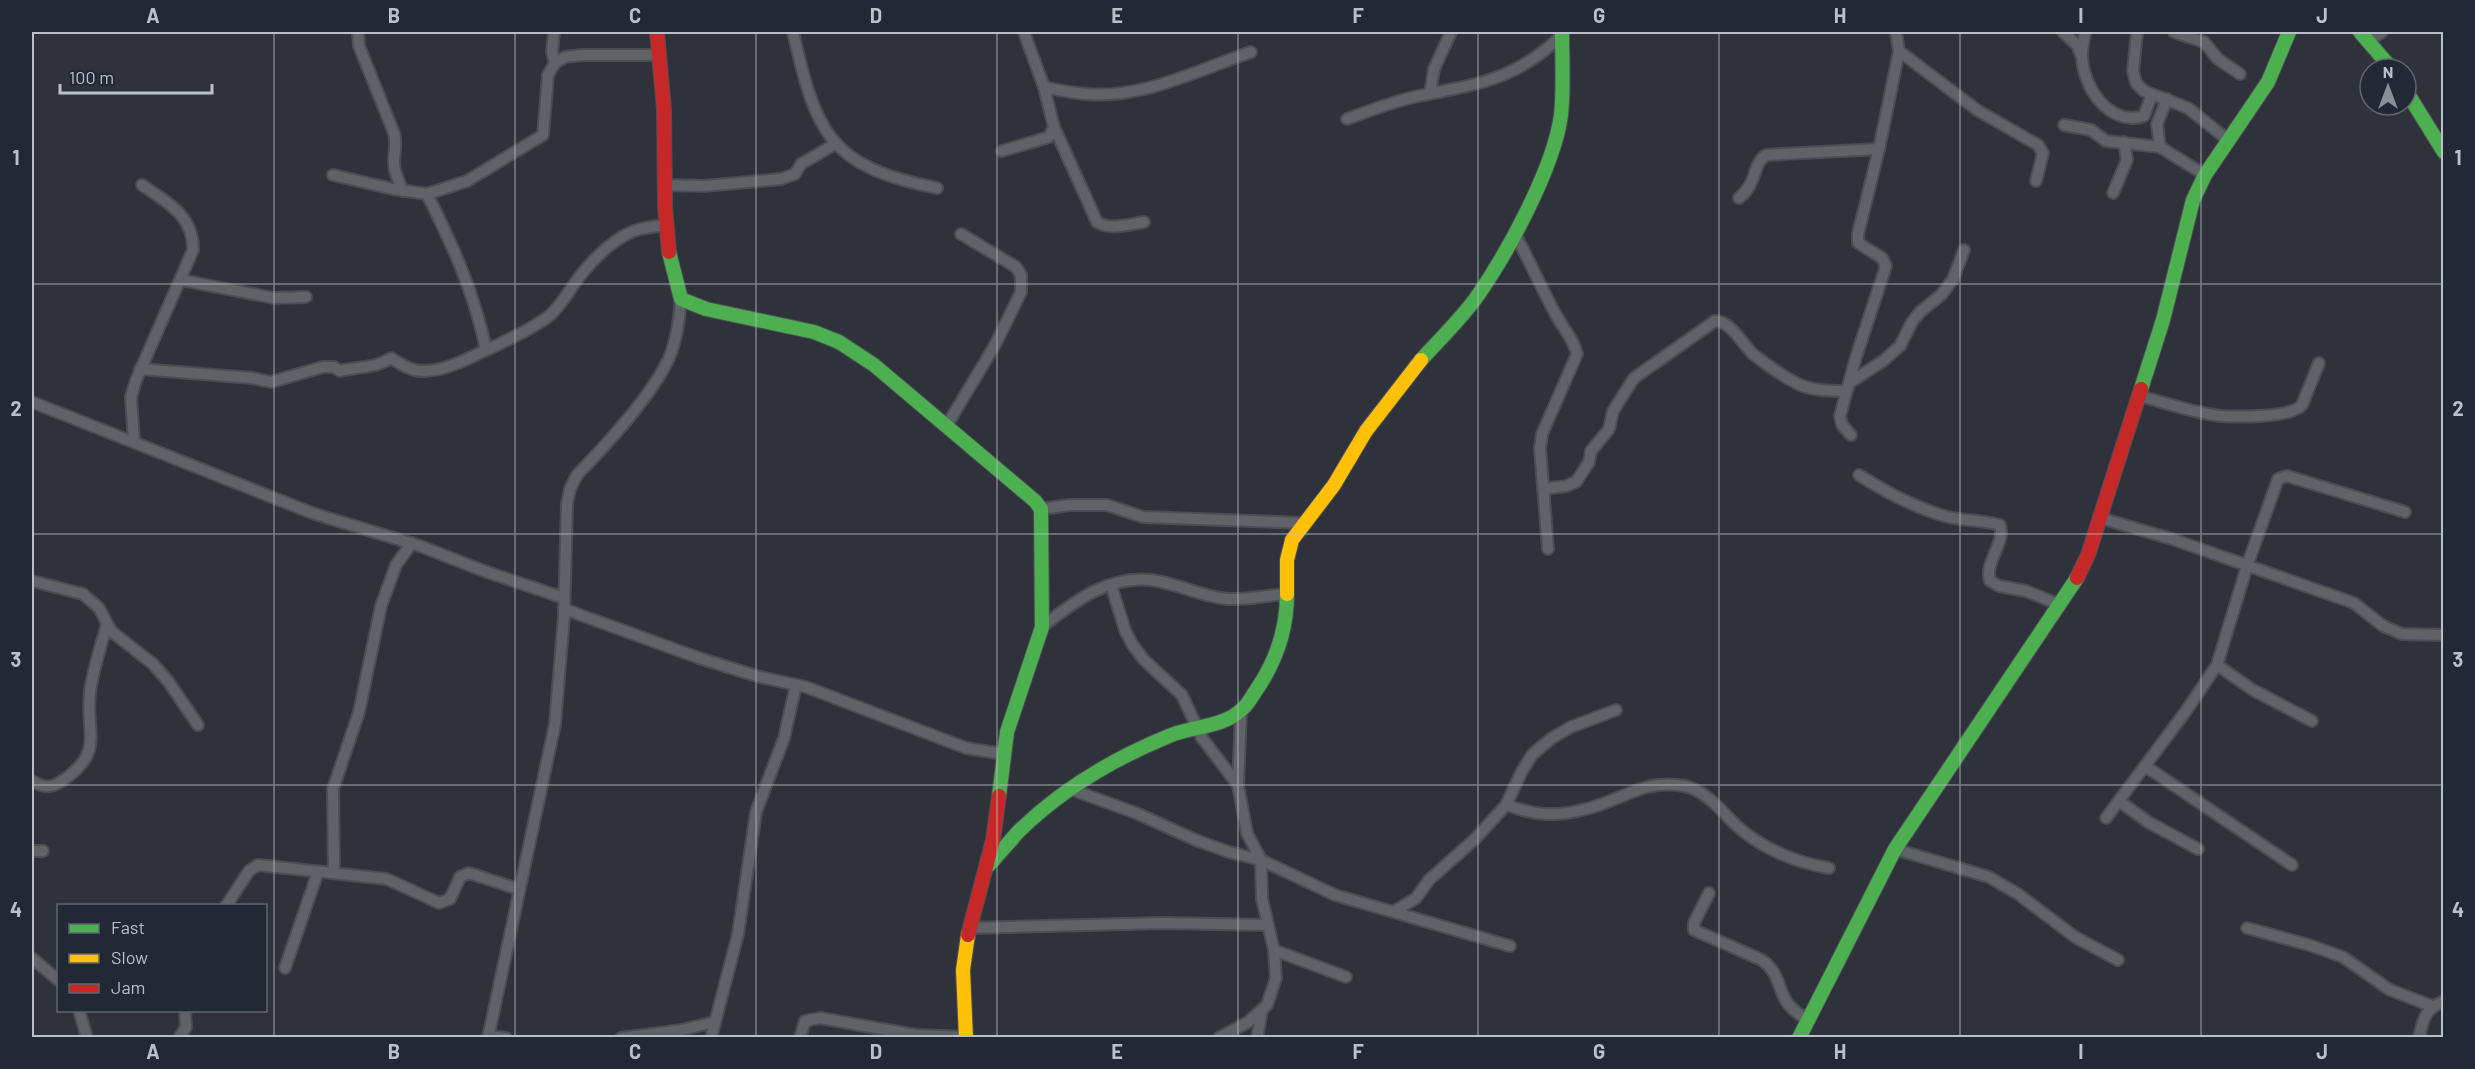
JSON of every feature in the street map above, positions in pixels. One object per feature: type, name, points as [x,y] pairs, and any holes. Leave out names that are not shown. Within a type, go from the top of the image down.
[{"type":"street","points":[[358,32],[359,46],[394,133],[396,176],[403,191]]},
{"type":"street","points":[[554,32],[552,52],[555,63]]},
{"type":"street","points":[[506,1038],[488,1037],[555,724],[564,603],[567,504],[570,489],[577,475],[654,386],[669,358],[678,331],[681,299],[672,271],[667,225],[663,106],[657,56],[657,32]]},
{"type":"street","points":[[793,32],[803,80],[826,133],[835,144],[877,173],[937,188]]},
{"type":"street","points":[[1024,32],[1044,87],[1054,127],[1097,222],[1104,227],[1144,222]]},
{"type":"street","points":[[1430,94],[1434,69],[1451,32]]},
{"type":"street","points":[[1851,435],[1840,421],[1848,387],[1886,266],[1882,258],[1858,243],[1899,51],[1896,32]]},
{"type":"street","points":[[2063,32],[2077,45],[2082,56],[2086,82],[2105,107],[2118,117],[2135,119],[2144,116],[2152,94]]},
{"type":"street","points":[[2082,56],[2085,32]]},
{"type":"street","points":[[2137,32],[2133,71],[2136,83],[2152,94],[2188,108],[2228,140]]},
{"type":"street","points":[[2174,32],[2204,42],[2218,59],[2241,74]]},
{"type":"street","points":[[1799,1038],[1894,849],[2077,578],[2088,555],[2140,396],[2163,320],[2187,218],[2197,189],[2268,82],[2289,32]]},
{"type":"street","points":[[2382,32],[2364,36],[2382,57]]},
{"type":"street","points":[[1347,118],[1412,98],[1460,89],[1513,71],[1542,54],[1562,33]]},
{"type":"street","points":[[986,870],[1020,830],[1070,789],[1132,752],[1172,735],[1212,725],[1241,711],[1268,673],[1280,646],[1287,615],[1287,560],[1292,540],[1334,485],[1366,431],[1407,376],[1475,299],[1515,234],[1555,143],[1561,114],[1562,33]]},
{"type":"street","points":[[1899,51],[1977,110],[2038,145],[2043,153],[2036,181]]},
{"type":"street","points":[[1044,87],[1086,94],[1110,94],[1176,80],[1251,52]]},
{"type":"street","points":[[333,175],[403,191],[427,194],[468,181],[538,139],[545,128],[548,75],[555,63],[565,57],[582,55],[657,56]]},
{"type":"street","points":[[2160,147],[2157,124],[2167,99]]},
{"type":"street","points":[[2418,110],[2444,152]]},
{"type":"street","points":[[2064,125],[2091,130],[2106,141],[2160,147],[2205,175]]},
{"type":"street","points":[[1002,151],[1049,137],[1054,127]]},
{"type":"street","points":[[2113,193],[2127,160],[2124,142]]},
{"type":"street","points":[[666,185],[704,186],[781,179],[795,174],[801,164],[835,144]]},
{"type":"street","points":[[1739,198],[1749,190],[1760,159],[1766,155],[1879,149]]},
{"type":"street","points":[[134,442],[131,397],[140,369],[193,250],[191,228],[178,210],[142,185]]},
{"type":"street","points":[[427,194],[458,258],[486,350]]},
{"type":"street","points":[[140,369],[252,378],[271,382],[322,367],[334,367],[340,371],[359,367],[372,368],[391,358],[404,366],[424,371],[467,361],[547,317],[561,305],[581,275],[604,251],[623,237],[639,229],[667,225]]},
{"type":"street","points":[[947,425],[995,345],[1021,292],[1021,275],[1016,267],[961,234]]},
{"type":"street","points":[[1515,234],[1564,330],[1573,342],[1577,354],[1542,434],[1540,448],[1548,549]]},
{"type":"street","points":[[1543,489],[1566,486],[1576,482],[1589,462],[1591,451],[1609,429],[1613,411],[1634,378],[1715,321],[1725,324],[1751,352],[1777,372],[1800,385],[1828,391],[1848,387],[1900,346],[1912,322],[1920,312],[1942,294],[1953,279],[1964,250]]},
{"type":"street","points":[[181,280],[274,298],[306,297]]},
{"type":"street","points":[[681,299],[705,309],[814,332],[839,342],[874,365],[947,425],[1035,501],[1041,509],[1042,627],[1007,732],[993,840],[969,928],[963,970],[966,1037],[915,1035],[820,1018],[805,1021],[800,1038]]},
{"type":"street","points":[[2140,396],[2222,416],[2281,414],[2298,410],[2302,405],[2319,363]]},
{"type":"street","points":[[32,402],[312,513],[412,543],[709,661],[760,677],[796,685],[869,710],[966,748],[1003,753]]},
{"type":"street","points":[[1859,475],[1887,493],[1915,506],[1950,517],[2000,525],[2001,536],[1988,573],[1990,581],[1999,586],[2026,591],[2058,604]]},
{"type":"street","points":[[2106,818],[2217,665],[2274,486],[2283,476],[2405,512]]},
{"type":"street","points":[[1041,509],[1070,505],[1107,505],[1143,517],[1304,523]]},
{"type":"street","points":[[2100,518],[2172,539],[2354,603],[2383,626],[2402,634],[2444,634]]},
{"type":"street","points":[[334,873],[333,789],[359,712],[381,606],[396,565],[412,543]]},
{"type":"street","points":[[1042,627],[1088,592],[1131,579],[1156,581],[1229,599],[1287,594]]},
{"type":"street","points":[[32,581],[79,592],[99,608],[111,631],[153,664],[186,705],[198,725]]},
{"type":"street","points":[[1111,585],[1125,630],[1132,644],[1144,660],[1182,695],[1207,745],[1238,785]]},
{"type":"street","points":[[32,782],[45,788],[54,786],[78,769],[88,755],[90,690],[107,624]]},
{"type":"street","points":[[2217,665],[2253,690],[2312,721]]},
{"type":"street","points":[[711,1038],[738,934],[756,812],[784,738],[796,685]]},
{"type":"street","points":[[1395,911],[1416,898],[1429,880],[1475,839],[1506,805],[1532,755],[1547,742],[1571,727],[1616,710]]},
{"type":"street","points":[[1219,1038],[1248,1022],[1267,1005],[1276,978],[1274,950],[1262,899],[1261,860],[1247,833],[1238,785],[1241,711]]},
{"type":"street","points":[[2145,766],[2292,866]]},
{"type":"street","points":[[1506,805],[1533,814],[1555,814],[1584,810],[1653,784],[1687,786],[1717,806],[1757,842],[1796,861],[1829,868]]},
{"type":"street","points":[[1070,789],[1136,813],[1198,842],[1261,860],[1335,895],[1510,946]]},
{"type":"street","points":[[2119,801],[2148,822],[2198,849]]},
{"type":"street","points":[[1894,849],[1989,877],[2018,894],[2075,937],[2118,960]]},
{"type":"street","points":[[32,851],[43,851]]},
{"type":"street","points":[[227,904],[254,866],[387,879],[439,903],[450,899],[460,877],[469,873],[518,889]]},
{"type":"street","points":[[285,968],[318,872]]},
{"type":"street","points":[[1709,893],[1694,923],[1694,930],[1762,960],[1770,966],[1775,972],[1786,1001],[1792,1009],[1807,1020]]},
{"type":"street","points":[[969,928],[1163,923],[1268,925]]},
{"type":"street","points":[[2247,928],[2343,957],[2390,990],[2432,1006]]},
{"type":"street","points":[[1274,950],[1346,977]]},
{"type":"street","points":[[32,958],[57,979]]},
{"type":"street","points":[[2420,1038],[2424,1014],[2432,1006],[2444,1001]]},
{"type":"street","points":[[1257,1038],[1262,1010]]},
{"type":"street","points":[[79,1012],[87,1038]]},
{"type":"street","points":[[179,1038],[186,1027],[185,1012]]},
{"type":"street","points":[[621,1038],[682,1030],[714,1022]]},
{"type":"traffic: fast","points":[[1421,360],[1476,298],[1515,235],[1539,185],[1557,136],[1561,115],[1562,32]]},
{"type":"traffic: fast","points":[[2141,389],[2163,320],[2193,200],[2205,175],[2268,82],[2289,32]]},
{"type":"traffic: fast","points":[[2360,32],[2382,57]]},
{"type":"traffic: fast","points":[[2418,110],[2444,152]]},
{"type":"traffic: fast","points":[[669,252],[681,299],[706,309],[814,332],[839,342],[874,365],[1035,501],[1041,509],[1042,627],[1007,732],[999,796]]},
{"type":"traffic: fast","points":[[1799,1038],[1895,849],[2077,578]]},
{"type":"traffic: fast","points":[[989,865],[1035,816],[1090,776],[1149,745],[1178,733],[1216,724],[1243,708],[1269,669],[1279,646],[1285,621],[1287,594]]},
{"type":"traffic: slow","points":[[1287,594],[1287,560],[1292,540],[1334,485],[1366,431],[1421,360]]},
{"type":"traffic: slow","points":[[966,1038],[963,970],[968,935]]},
{"type":"traffic: jam","points":[[657,32],[664,109],[665,206],[669,252]]},
{"type":"traffic: jam","points":[[2077,578],[2088,555],[2141,389]]},
{"type":"traffic: jam","points":[[968,935],[993,840],[999,796]]}]
